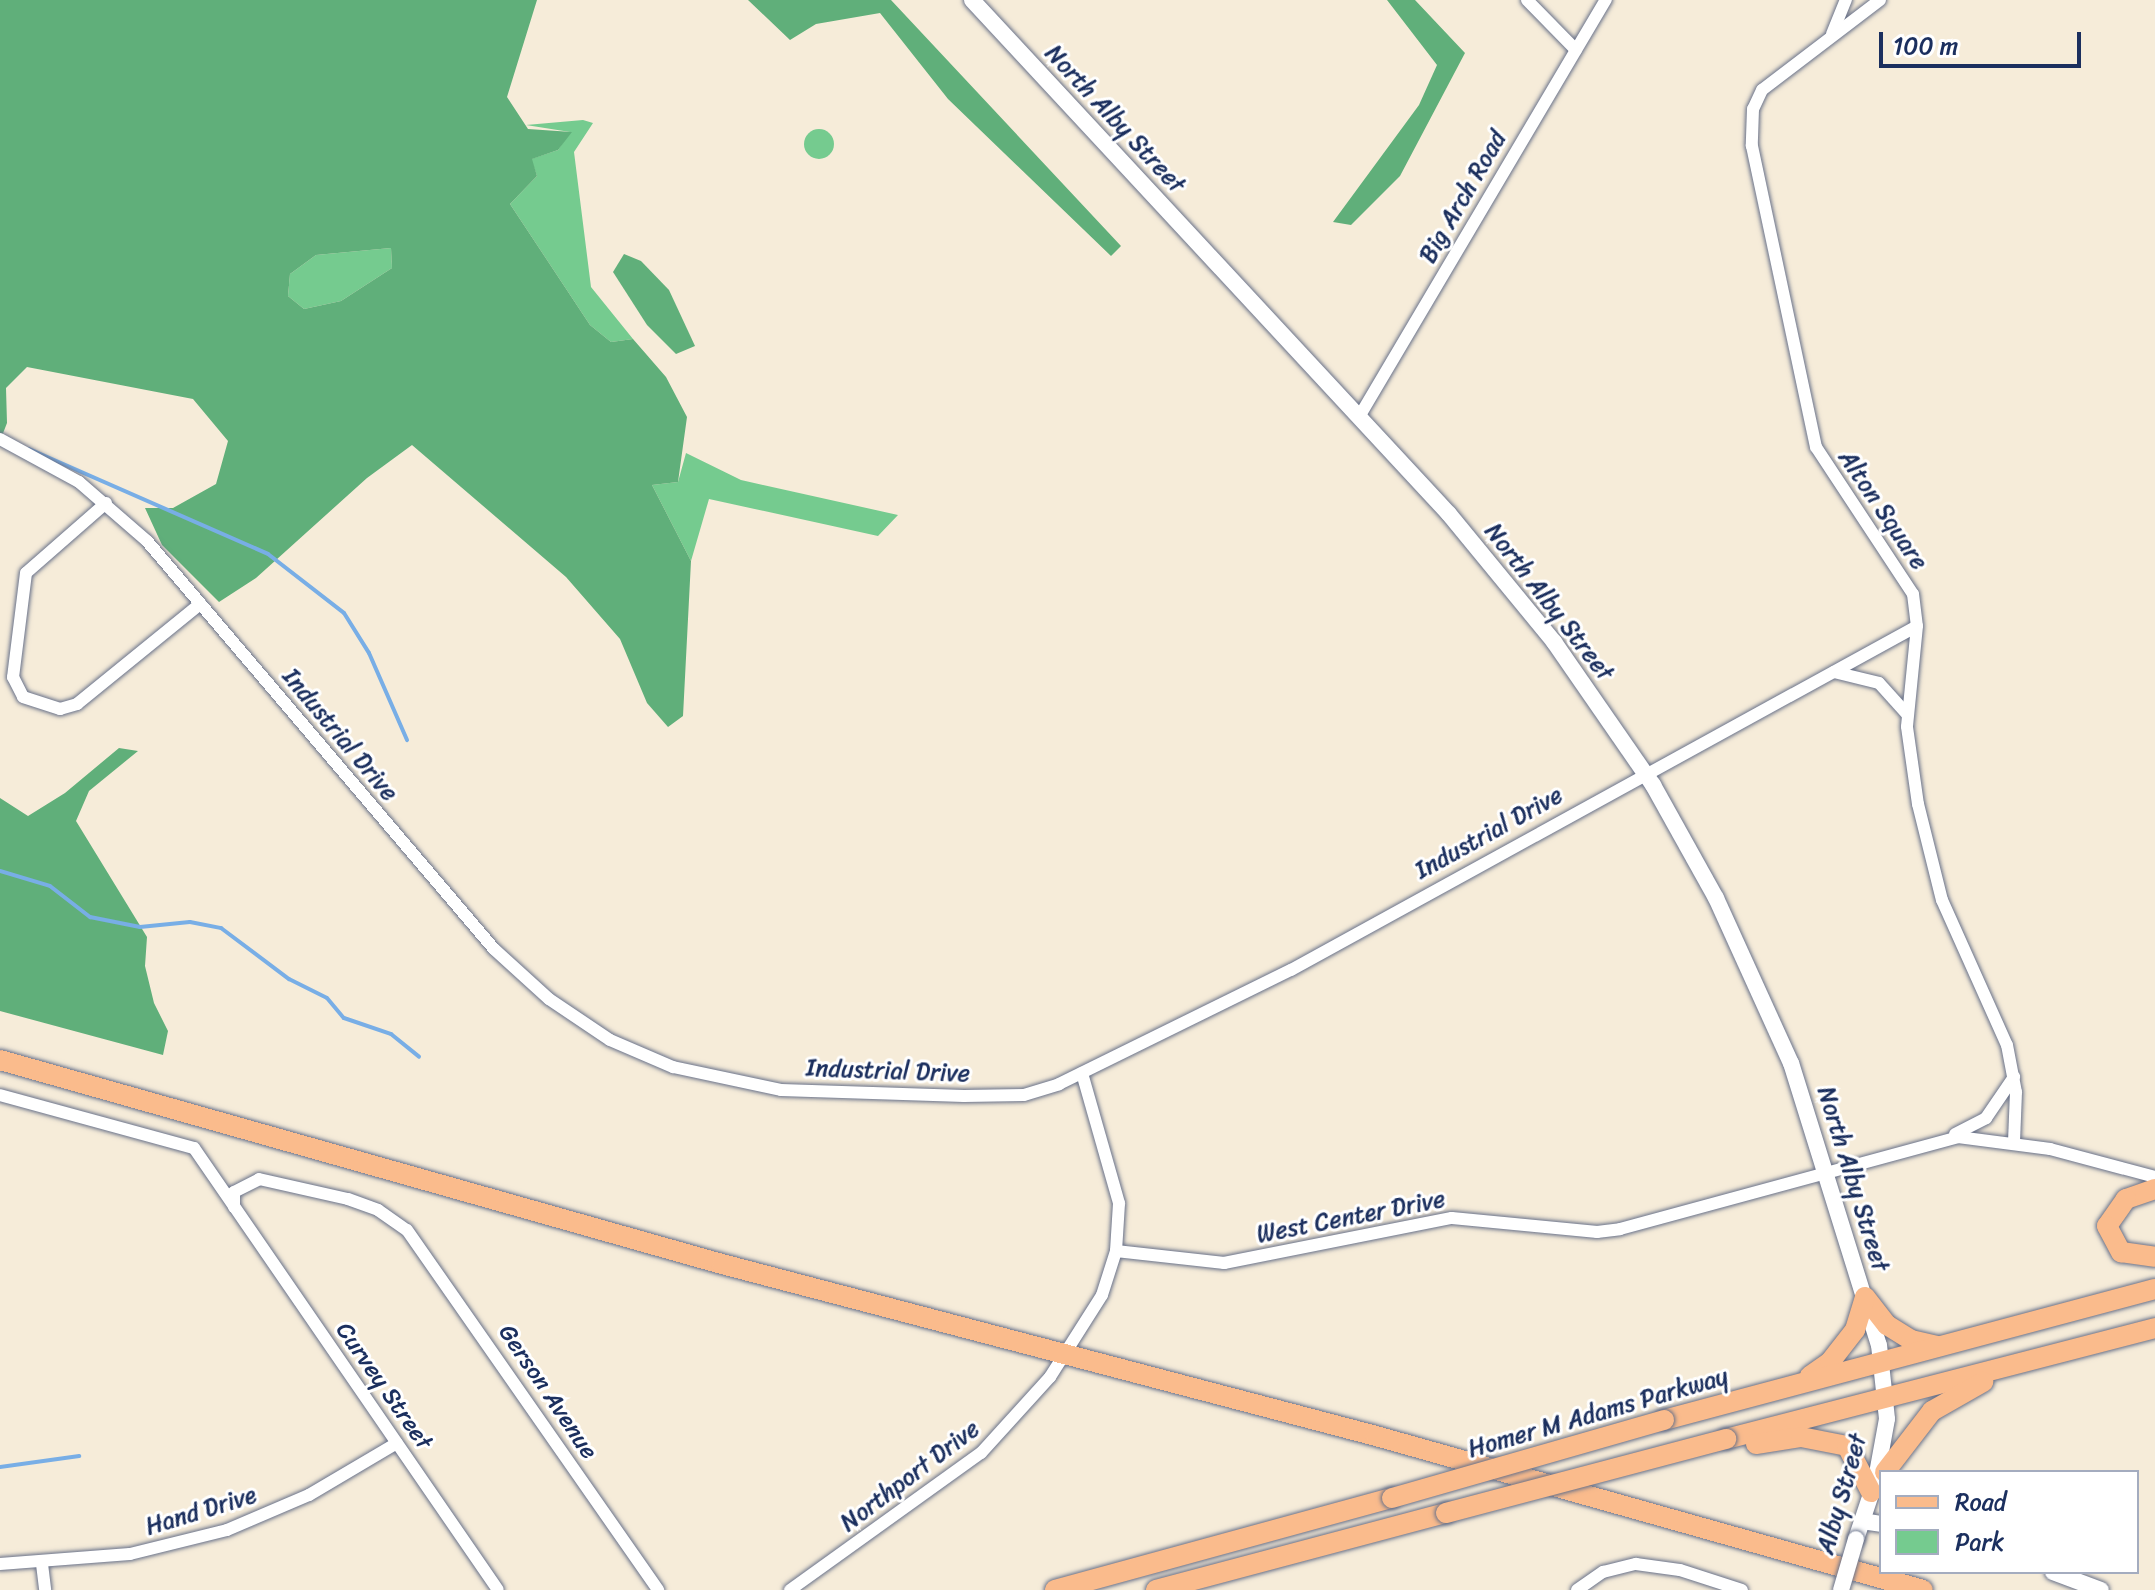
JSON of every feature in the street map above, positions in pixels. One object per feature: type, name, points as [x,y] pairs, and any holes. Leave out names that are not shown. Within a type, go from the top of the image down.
[{"type":"main road","points":[[0,1060],[722,1264],[1923,1590]]},
{"type":"main road","points":[[2155,1189],[2126,1199],[2107,1226],[2121,1252],[2155,1257]]},
{"type":"main road","name":"Homer M Adams Parkway","points":[[1055,1590],[1664,1420],[2155,1289]]},
{"type":"main road","points":[[1865,1297],[1887,1325],[1911,1340],[1941,1347]]},
{"type":"main road","points":[[1794,1386],[1830,1362],[1855,1330],[1865,1297]]},
{"type":"main road","points":[[1156,1590],[2155,1328]]},
{"type":"main road","points":[[1887,1470],[1932,1411],[2021,1364]]},
{"type":"main road","points":[[1668,1454],[1801,1437],[1827,1439],[1847,1446],[1876,1485]]},
{"type":"street","name":"North Alby Street","points":[[972,0],[1359,417],[1508,583],[1645,772],[1747,962],[1796,1078],[1883,1363]]},
{"type":"street","points":[[1527,0],[1576,50]]},
{"type":"street","name":"Big Arch Road","points":[[1359,417],[1606,0]]},
{"type":"street","points":[[1831,35],[1846,0]]},
{"type":"street","name":"Alton Square","points":[[1880,0],[1762,90],[1753,109],[1752,146],[1816,447],[1839,489],[1906,580],[1917,626],[1907,714],[1914,782],[1936,881],[2007,1045],[2014,1077],[2014,1142]]},
{"type":"street","name":"Industrial Drive","points":[[0,439],[60,469],[106,503],[147,541],[494,949],[549,999],[610,1040],[695,1074],[781,1090],[1024,1095],[1082,1073],[1291,970],[1645,772],[1651,774],[1917,626]]},
{"type":"street","points":[[106,503],[26,573],[13,677],[23,697],[60,709],[77,704],[200,604]]},
{"type":"street","points":[[1834,672],[1879,683],[1907,714]]},
{"type":"street","name":"Northport Drive","points":[[790,1590],[981,1453],[1066,1355],[1102,1295],[1116,1251],[1116,1180],[1082,1073]]},
{"type":"street","points":[[1942,1140],[1986,1118],[2014,1077]]},
{"type":"street","name":"Curvey Street","points":[[0,1095],[191,1145],[498,1590]]},
{"type":"street","points":[[1942,1140],[1983,1137],[2014,1142],[2155,1177]]},
{"type":"street","name":"West Center Drive","points":[[1116,1251],[1224,1263],[1452,1218],[1620,1229],[1942,1140]]},
{"type":"street","name":"Gerson Avenue","points":[[234,1207],[234,1192],[259,1179],[348,1199],[397,1222],[429,1257],[658,1590]]},
{"type":"street","name":"Alby Street","points":[[1841,1590],[1876,1485],[1883,1447],[1883,1363]]},
{"type":"street","name":"Hand Drive","points":[[0,1564],[42,1564],[130,1554],[227,1530],[309,1495],[397,1443]]},
{"type":"street","points":[[1862,1521],[1879,1524]]},
{"type":"street","points":[[42,1564],[45,1590]]},
{"type":"street","points":[[1577,1590],[1603,1572],[1636,1564],[1680,1570],[1742,1590]]},
{"type":"street","points":[[2058,1574],[2101,1590]]},
{"type":"green space","points":[[0,0],[537,0],[507,97],[528,129],[572,132],[558,150],[532,159],[537,176],[510,204],[590,325],[611,342],[633,339],[666,377],[687,417],[678,482],[652,485],[691,561],[683,716],[668,727],[647,703],[620,639],[566,577],[412,445],[367,478],[256,578],[219,602],[162,545],[145,508],[173,508],[216,484],[228,441],[193,399],[27,367],[6,388],[7,423],[0,441]],"holes":[[[391,248],[392,268],[341,301],[304,309],[288,296],[290,274],[316,255]]]},
{"type":"green space","points":[[748,0],[891,0],[1121,246],[1111,256],[948,99],[880,13],[816,24],[790,40]]},
{"type":"green space","points":[[1387,0],[1415,0],[1465,53],[1400,176],[1351,225],[1333,222],[1419,105],[1437,65]]},
{"type":"green space","points":[[583,120],[593,123],[574,152],[591,287],[633,339],[611,342],[590,325],[510,204],[537,176],[531,159],[558,150],[570,132],[526,125]]},
{"type":"green space","points":[[819,129],[830,133],[834,144],[830,155],[819,159],[808,155],[804,144],[808,133]]},
{"type":"green space","points":[[391,248],[392,268],[341,301],[304,309],[288,296],[290,274],[316,255]]},
{"type":"green space","points":[[624,254],[641,261],[669,290],[695,346],[676,354],[647,325],[613,272]]},
{"type":"green space","points":[[686,453],[741,480],[898,515],[878,536],[709,499],[691,561],[652,485],[678,482]]},
{"type":"green space","points":[[119,748],[138,751],[89,791],[76,821],[147,937],[145,966],[154,1003],[168,1031],[163,1055],[0,1011],[0,798],[28,816],[65,793]]},
{"type":"waterway","points":[[29,449],[268,554],[344,613],[369,653],[407,740]]},
{"type":"waterway","points":[[0,871],[50,886],[90,917],[140,927],[190,922],[221,928],[289,979],[327,998],[344,1018],[391,1034],[419,1057]]},
{"type":"waterway","points":[[0,1467],[79,1456]]}]
